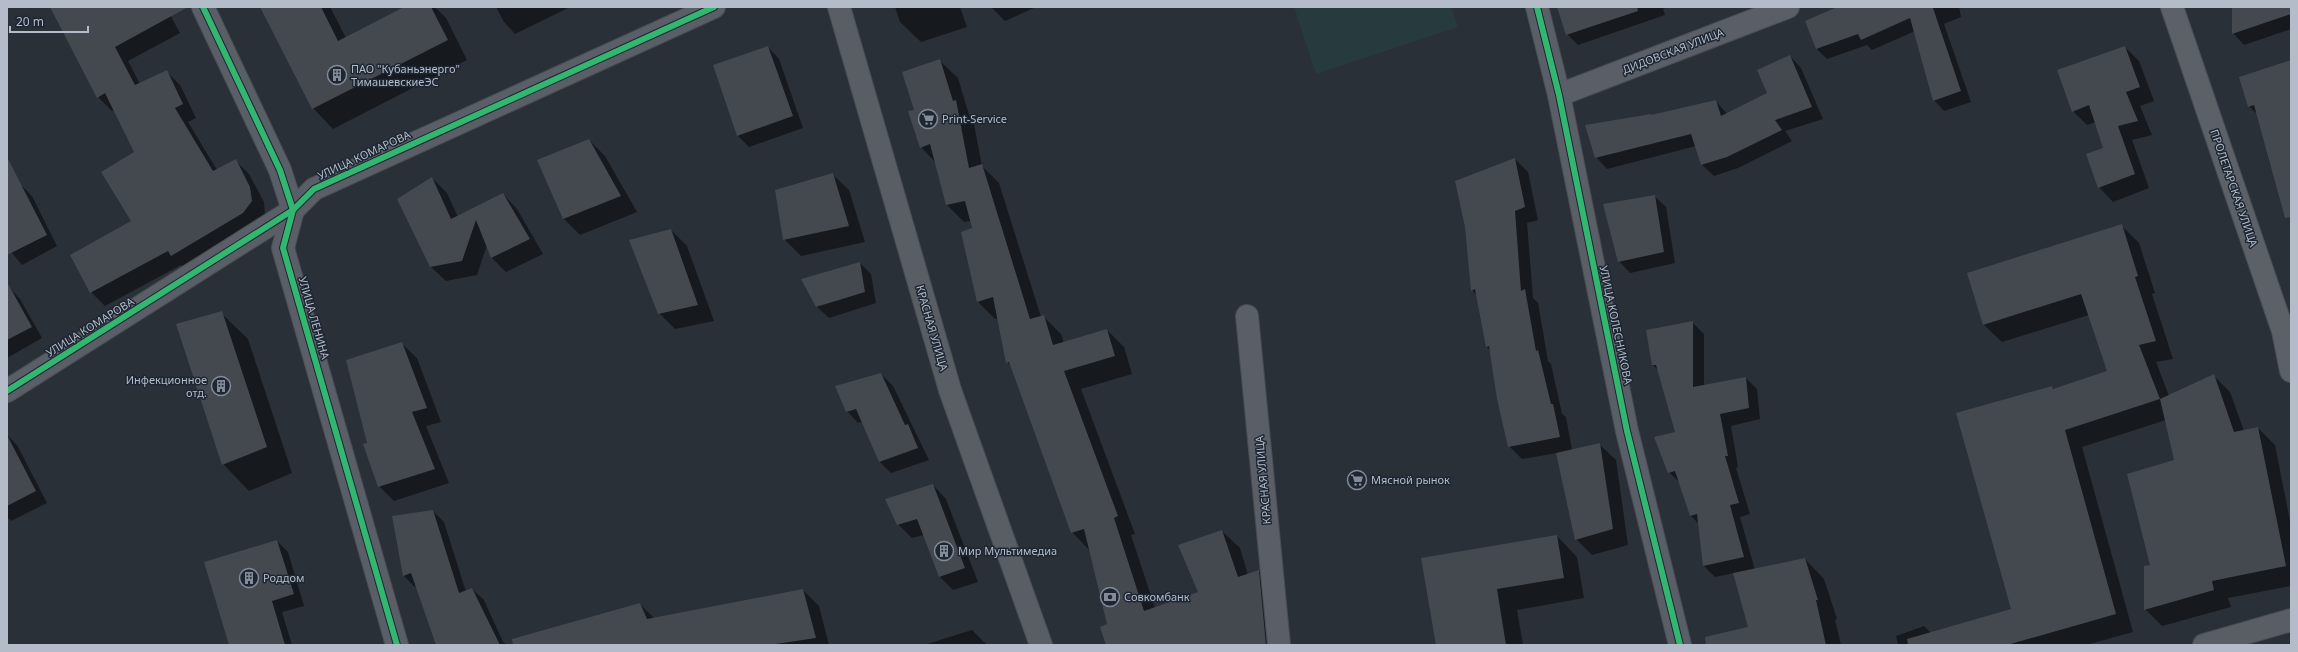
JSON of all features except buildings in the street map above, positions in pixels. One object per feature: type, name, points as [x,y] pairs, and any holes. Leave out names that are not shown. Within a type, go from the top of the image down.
[{"type":"main road","name":"КРАСНАЯ УЛИЦА","points":[[839,7],[950,390],[1040,645]]},
{"type":"main road","name":"ПРОЛЕТАРСКАЯ УЛИЦА","points":[[2172,7],[2283,331],[2291,371]]},
{"type":"main road","points":[[2204,645],[2291,620]]},
{"type":"street","points":[[203,7],[280,170],[293,210]]},
{"type":"street","name":"УЛИЦА КОМАРОВА","points":[[7,391],[293,210],[314,189],[714,7]]},
{"type":"street","name":"УЛИЦА КОЛЕСНИКОВА","points":[[1537,7],[1559,95],[1627,431],[1680,645]]},
{"type":"street","name":"ДИДОВСКАЯ УЛИЦА","points":[[1559,95],[1788,7]]},
{"type":"street","name":"УЛИЦА ЛЕНИНА","points":[[293,210],[283,248],[397,645]]},
{"type":"street","name":"КРАСНАЯ УЛИЦА","points":[[1247,316],[1279,645]]},
{"type":"green space","points":[[1294,7],[1451,7],[1458,27],[1316,74]]},
{"type":"cycle path","points":[[203,7],[280,170],[293,210],[283,248],[397,645]]},
{"type":"cycle path","points":[[7,391],[293,210],[314,189],[714,7]]},
{"type":"cycle path","points":[[1537,7],[1559,95],[1627,431],[1680,645]]},
{"type":"place","name":"ПАО \"Кубаньэнерго\" ТимашевскиеЭС","points":[[337,75]]},
{"type":"place","name":"Print-Service","points":[[928,119]]},
{"type":"place","name":"Инфекционное отд.","points":[[221,386]]},
{"type":"place","name":"Мясной рынок","points":[[1357,480]]},
{"type":"place","name":"Мир Мультимедиа","points":[[944,551]]},
{"type":"place","name":"Роддом","points":[[249,578]]},
{"type":"place","name":"Совкомбанк","points":[[1110,597]]}]
